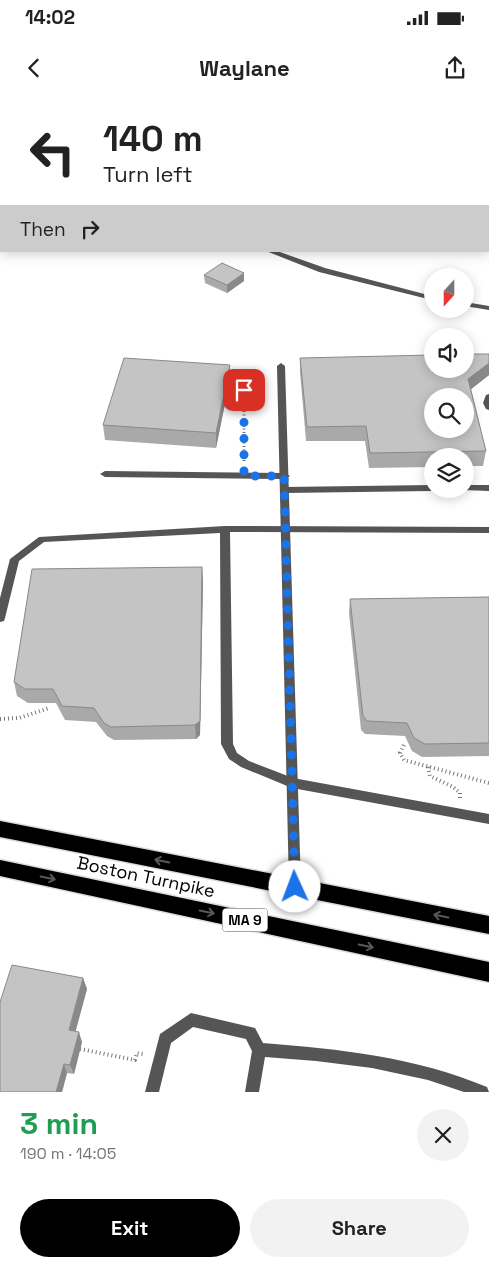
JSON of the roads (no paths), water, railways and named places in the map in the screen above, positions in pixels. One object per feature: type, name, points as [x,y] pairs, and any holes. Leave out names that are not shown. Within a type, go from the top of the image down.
[{"type":"highway","name":"Boston Turnpike","points":[[0,829],[489,926]]},
{"type":"highway","name":"Boston Turnpike","points":[[0,868],[489,972]]},
{"type":"street","points":[[272,252],[322,270],[424,296]]},
{"type":"street","points":[[474,306],[489,308]]},
{"type":"street","points":[[281,366],[295,887]]},
{"type":"street","points":[[489,397],[489,407]]},
{"type":"street","points":[[105,474],[284,476]]},
{"type":"street","points":[[285,490],[424,488]]},
{"type":"street","points":[[474,488],[489,488]]},
{"type":"street","points":[[0,618],[15,559],[42,539],[286,527],[489,530]]},
{"type":"street","points":[[225,529],[227,744],[233,756],[245,764],[292,782],[489,819]]},
{"type":"street","points":[[152,1092],[165,1039],[192,1020],[250,1033],[259,1050],[252,1092]]},
{"type":"street","points":[[259,1050],[338,1055],[402,1066],[458,1082],[482,1092]]}]
